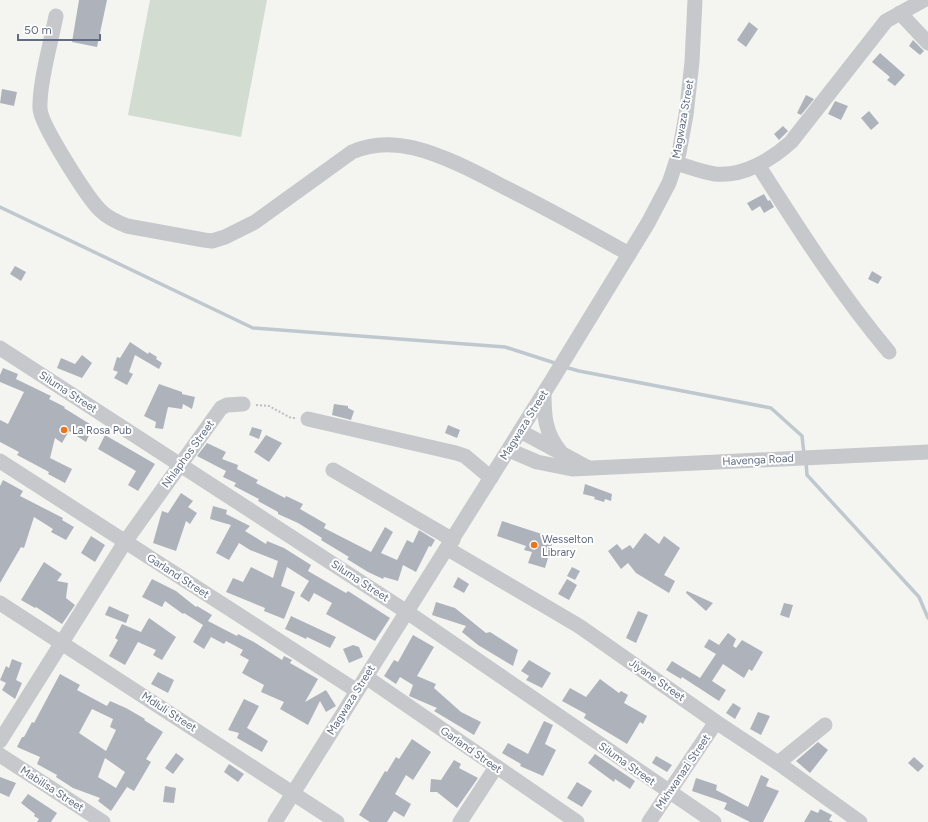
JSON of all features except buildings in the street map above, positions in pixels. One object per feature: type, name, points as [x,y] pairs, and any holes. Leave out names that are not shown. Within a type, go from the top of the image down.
[{"type":"street","name":"Magwaza Street","points":[[275,822],[544,394],[648,223],[669,183],[684,132],[692,62],[695,0]]},
{"type":"street","points":[[676,163],[716,174],[743,171],[758,165],[777,154],[791,142],[886,21],[924,0]]},
{"type":"street","points":[[900,13],[928,43]]},
{"type":"street","points":[[56,16],[40,100],[42,117],[50,136],[96,205],[107,216],[127,226],[199,240],[216,240],[255,222],[352,152],[367,146],[381,145],[419,150],[474,172],[570,220],[629,254]]},
{"type":"street","points":[[758,165],[798,229],[839,288],[889,352]]},
{"type":"street","name":"Siluma Street","points":[[0,348],[407,612],[668,792],[714,822]]},
{"type":"street","points":[[544,394],[544,418],[547,430],[554,444],[562,454]]},
{"type":"street","name":"Nhlaphos Street","points":[[0,741],[125,542],[221,408],[227,405],[243,404]]},
{"type":"street","points":[[308,419],[456,453],[465,456],[491,478]]},
{"type":"street","name":"Havenga Road","points":[[520,431],[588,467]]},
{"type":"street","name":"Havenga Road","points":[[508,450],[537,462],[554,467],[572,469],[588,467],[928,452]]},
{"type":"street","name":"Garland Street","points":[[0,461],[357,691]]},
{"type":"street","name":"Jiyane Street","points":[[333,470],[579,626],[716,722],[778,763],[840,816],[860,822]]},
{"type":"street","name":"Mdluli Street","points":[[0,603],[337,822]]},
{"type":"street","name":"Garland Street","points":[[366,677],[577,822]]},
{"type":"street","name":"Mkhwanazi Street","points":[[650,822],[668,792],[716,722]]},
{"type":"street","points":[[778,763],[825,725]]},
{"type":"street","name":"Mabilisa Street","points":[[0,755],[103,822]]},
{"type":"street","points":[[460,822],[496,767]]},
{"type":"path","points":[[243,404],[269,406],[292,418],[308,419]]},
{"type":"shaded area","points":[[150,0],[267,0],[241,137],[128,115]]},
{"type":"waterway","points":[[0,207],[253,328],[505,347],[558,364]]},
{"type":"waterway","points":[[565,367],[771,408],[802,436],[804,454]]},
{"type":"waterway","points":[[806,462],[807,475],[919,597],[928,618]]},
{"type":"place","name":"La Rosa Pub","points":[[64,430]]},
{"type":"place","name":"Wesselton Library","points":[[534,545]]}]
